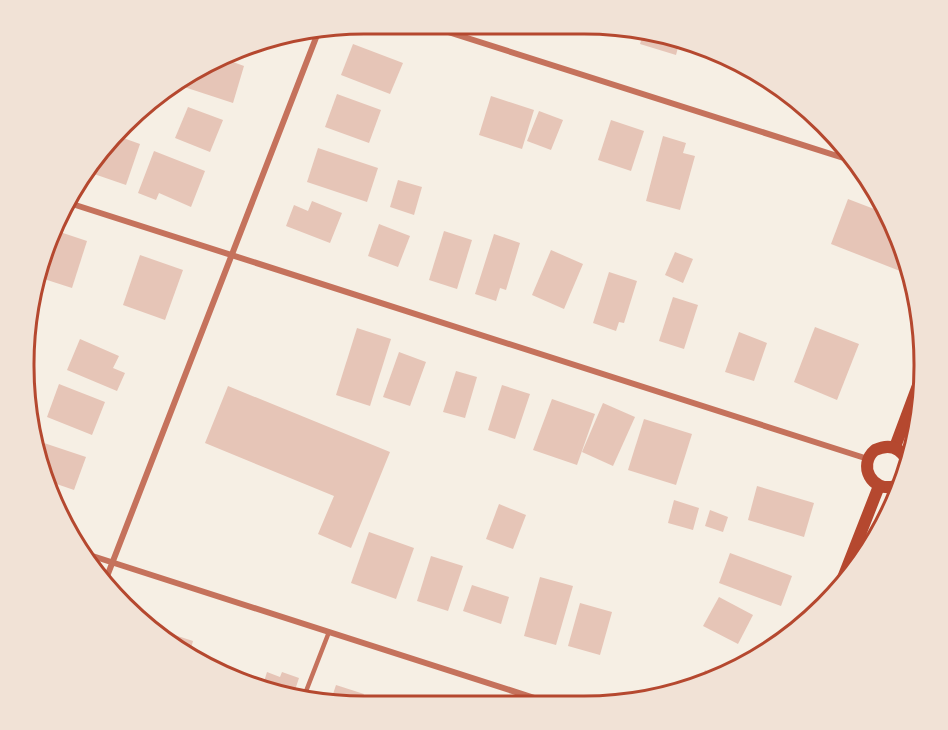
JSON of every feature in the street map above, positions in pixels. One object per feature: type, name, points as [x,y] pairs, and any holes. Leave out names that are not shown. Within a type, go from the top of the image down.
[{"type":"main road","points":[[895,447],[912,403]]},
{"type":"main road","points":[[890,486],[879,486],[870,477],[868,459],[875,450],[895,447]]},
{"type":"main road","points":[[895,447],[901,454]]},
{"type":"main road","points":[[851,559],[879,486]]},
{"type":"street","points":[[454,34],[839,156]]},
{"type":"street","points":[[108,572],[230,254],[316,38]]},
{"type":"street","points":[[76,205],[868,459]]},
{"type":"street","points":[[96,557],[528,696]]},
{"type":"lane","points":[[306,690],[329,632]]},
{"type":"building","points":[[641,40],[678,49],[676,55],[640,44]]},
{"type":"building","points":[[353,44],[403,63],[390,94],[341,75]]},
{"type":"building","points":[[234,62],[244,66],[233,103],[185,87]]},
{"type":"building","points":[[337,94],[381,110],[369,143],[325,127]]},
{"type":"building","points":[[491,96],[534,110],[522,149],[479,135]]},
{"type":"building","points":[[188,107],[223,120],[210,152],[175,138]]},
{"type":"building","points":[[539,111],[563,120],[551,150],[527,141]]},
{"type":"building","points":[[611,120],[644,131],[631,171],[598,160]]},
{"type":"building","points":[[663,136],[686,143],[683,153],[695,156],[680,210],[646,201]]},
{"type":"building","points":[[125,138],[140,144],[126,185],[95,174]]},
{"type":"building","points":[[318,148],[378,168],[367,202],[307,182]]},
{"type":"building","points":[[154,151],[205,171],[191,207],[159,193],[156,200],[138,193]]},
{"type":"building","points":[[398,180],[422,187],[414,215],[390,207]]},
{"type":"building","points":[[848,199],[874,209],[900,271],[831,244]]},
{"type":"building","points":[[312,201],[342,213],[330,243],[286,226],[294,205],[308,211]]},
{"type":"building","points":[[379,224],[410,236],[398,267],[368,256]]},
{"type":"building","points":[[444,231],[472,240],[457,289],[429,280]]},
{"type":"building","points":[[63,233],[87,241],[72,288],[46,280]]},
{"type":"building","points":[[494,234],[520,243],[506,290],[500,288],[496,301],[475,294]]},
{"type":"building","points":[[551,250],[583,264],[564,309],[532,295]]},
{"type":"building","points":[[675,252],[693,259],[683,283],[665,275]]},
{"type":"building","points":[[140,255],[183,270],[165,320],[123,305]]},
{"type":"building","points":[[609,272],[637,281],[624,323],[619,322],[616,331],[593,323]]},
{"type":"building","points":[[673,297],[698,305],[684,349],[659,341]]},
{"type":"building","points":[[815,327],[859,344],[837,400],[794,382]]},
{"type":"building","points":[[357,328],[391,339],[370,406],[336,395]]},
{"type":"building","points":[[739,332],[767,343],[754,381],[725,372]]},
{"type":"building","points":[[80,339],[119,356],[113,368],[125,373],[117,391],[67,370]]},
{"type":"building","points":[[399,352],[426,362],[410,406],[383,397]]},
{"type":"building","points":[[456,371],[477,377],[465,418],[443,412]]},
{"type":"building","points":[[59,384],[105,402],[92,435],[47,417]]},
{"type":"building","points":[[502,385],[530,394],[515,439],[488,430]]},
{"type":"building","points":[[228,386],[390,452],[351,548],[318,534],[334,496],[205,443]]},
{"type":"building","points":[[552,399],[595,414],[577,465],[533,450]]},
{"type":"building","points":[[603,403],[635,417],[613,466],[582,452]]},
{"type":"building","points":[[644,419],[692,434],[676,485],[628,470]]},
{"type":"building","points":[[44,443],[86,457],[74,490],[57,484]]},
{"type":"building","points":[[757,486],[814,503],[804,537],[748,520]]},
{"type":"building","points":[[674,500],[699,508],[693,530],[668,523]]},
{"type":"building","points":[[499,504],[526,515],[513,549],[486,539]]},
{"type":"building","points":[[710,510],[728,517],[723,532],[705,526]]},
{"type":"building","points":[[369,532],[414,548],[396,599],[351,583]]},
{"type":"building","points":[[730,553],[792,576],[781,606],[719,583]]},
{"type":"building","points":[[431,556],[463,566],[448,611],[417,601]]},
{"type":"building","points":[[540,577],[573,586],[556,645],[524,636]]},
{"type":"building","points":[[472,585],[509,597],[501,624],[463,611]]},
{"type":"building","points":[[719,597],[753,615],[738,644],[703,626]]},
{"type":"building","points":[[580,603],[612,612],[600,655],[568,646]]},
{"type":"building","points":[[174,635],[193,641],[192,646]]},
{"type":"building","points":[[267,672],[280,677],[282,672],[299,678],[296,688],[265,680]]},
{"type":"building","points":[[336,685],[364,694],[363,696],[333,694]]}]
